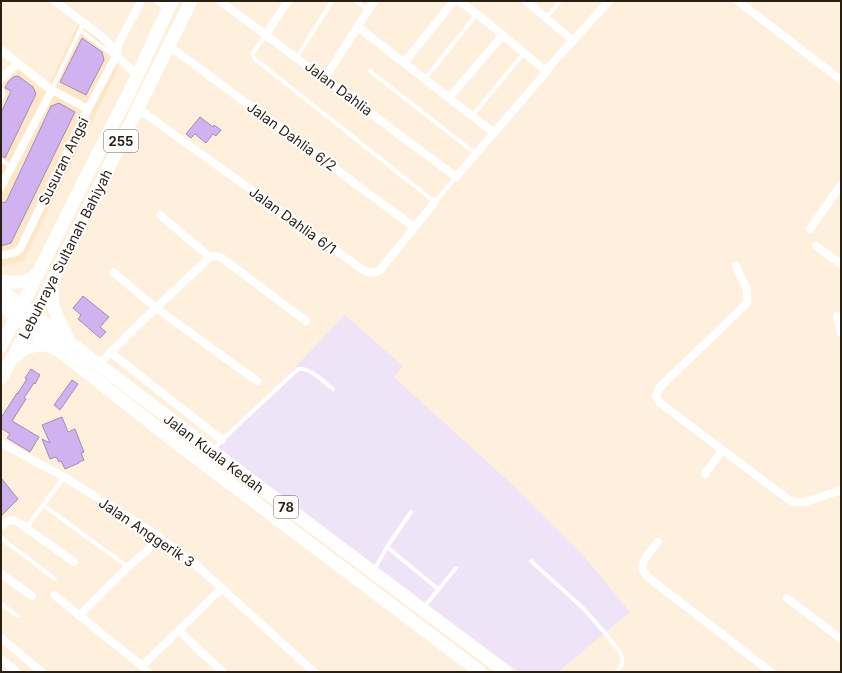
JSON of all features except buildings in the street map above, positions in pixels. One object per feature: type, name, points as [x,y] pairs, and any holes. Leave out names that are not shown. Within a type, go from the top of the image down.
[{"type":"main road","name":"Lebuhraya Sultanah Bahiyah","points":[[1,378],[29,328],[191,1]]},
{"type":"main road","name":"Lebuhraya Sultanah Bahiyah","points":[[1,345],[16,318],[137,75],[166,3]]},
{"type":"main road","points":[[1,282],[22,282],[32,279],[39,271]]},
{"type":"main road","points":[[52,281],[52,306],[56,318],[68,341]]},
{"type":"main road","name":"Jalan Kuala Kedah","points":[[1,290],[192,436],[506,672]]},
{"type":"main road","points":[[1,305],[5,326],[4,337],[1,345]]},
{"type":"main road","name":"Jalan Kuala Kedah","points":[[1,305],[183,448],[480,672]]},
{"type":"main road","points":[[8,367],[15,357],[25,349],[38,345],[50,346],[62,353]]},
{"type":"main road","points":[[183,448],[192,436]]},
{"type":"street","points":[[55,1],[82,26],[106,40],[116,56],[137,75]]},
{"type":"street","name":"Susuran Angsi","points":[[1,256],[16,252],[20,249],[116,56],[118,45],[141,1]]},
{"type":"street","name":"Jalan Dahlia","points":[[221,1],[456,177]]},
{"type":"street","points":[[266,34],[288,1]]},
{"type":"street","points":[[325,78],[374,1]]},
{"type":"street","points":[[404,63],[454,1]]},
{"type":"street","points":[[459,1],[524,53],[548,69]]},
{"type":"street","points":[[526,1],[573,41]]},
{"type":"street","points":[[456,177],[548,69],[609,1]]},
{"type":"street","points":[[738,1],[841,80]]},
{"type":"street","points":[[358,28],[494,133]]},
{"type":"street","points":[[449,98],[502,35]]},
{"type":"street","name":"Jalan Dahlia 6/2","points":[[170,46],[414,227]]},
{"type":"street","points":[[1,50],[52,90],[88,110]]},
{"type":"street","points":[[1,79],[18,63]]},
{"type":"street","points":[[1,187],[52,90]]},
{"type":"street","name":"Jalan Dahlia 6/1","points":[[137,108],[366,272],[372,273],[380,270],[435,202]]},
{"type":"street","points":[[810,229],[841,185]]},
{"type":"street","points":[[160,215],[210,257]]},
{"type":"street","points":[[816,246],[841,264]]},
{"type":"street","points":[[99,364],[213,255],[222,258],[306,322]]},
{"type":"street","points":[[736,266],[747,290],[747,303],[659,388],[656,396],[660,403],[789,500],[795,502],[805,502],[841,490]]},
{"type":"street","points":[[113,272],[156,308],[257,381]]},
{"type":"street","points":[[838,314],[841,333]]},
{"type":"street","points":[[110,352],[222,440]]},
{"type":"street","name":"Jalan Anggerik 3","points":[[1,443],[64,477],[161,538],[195,564],[314,672]]},
{"type":"street","points":[[705,474],[722,450]]},
{"type":"street","points":[[1,526],[12,520],[18,522],[74,562]]},
{"type":"street","points":[[80,616],[128,567],[161,538]]},
{"type":"street","points":[[658,542],[643,562],[642,568],[649,578],[771,672]]},
{"type":"street","points":[[1,574],[32,596]]},
{"type":"street","points":[[54,595],[145,669],[179,631],[222,588]]},
{"type":"street","points":[[787,598],[841,639]]},
{"type":"street","points":[[179,631],[223,672]]},
{"type":"street","points":[[1,638],[42,672]]},
{"type":"street","points":[[1,658],[17,672]]},
{"type":"lane","points":[[297,58],[332,1]]},
{"type":"lane","points":[[355,1],[369,10]]},
{"type":"lane","points":[[546,18],[560,1]]},
{"type":"lane","points":[[425,80],[477,14]]},
{"type":"lane","points":[[52,90],[53,84],[82,26]]},
{"type":"lane","points":[[266,34],[252,54],[255,59],[435,202],[456,177]]},
{"type":"lane","points":[[472,116],[524,53]]},
{"type":"lane","points":[[370,71],[476,154]]},
{"type":"lane","points":[[1,89],[4,93],[1,101]]},
{"type":"lane","points":[[1,159],[12,168]]},
{"type":"lane","points":[[212,451],[298,369],[303,368],[308,370],[333,389]]},
{"type":"lane","points":[[26,528],[64,477]]},
{"type":"lane","points":[[43,505],[128,567]]},
{"type":"lane","points":[[372,572],[411,512]]},
{"type":"lane","points":[[1,538],[55,579]]},
{"type":"lane","points":[[387,547],[438,589]]},
{"type":"lane","points":[[531,561],[583,608],[620,652],[622,664],[617,672]]},
{"type":"lane","points":[[422,609],[456,568]]},
{"type":"lane","points":[[1,604],[18,616]]},
{"type":"shaded area","points":[[78,24],[101,41],[119,67],[24,260],[1,267],[1,86],[18,70],[45,92]]},
{"type":"shaded area","points":[[345,315],[403,366],[394,377],[515,487],[583,555],[630,612],[558,672],[519,672],[215,450]]}]
